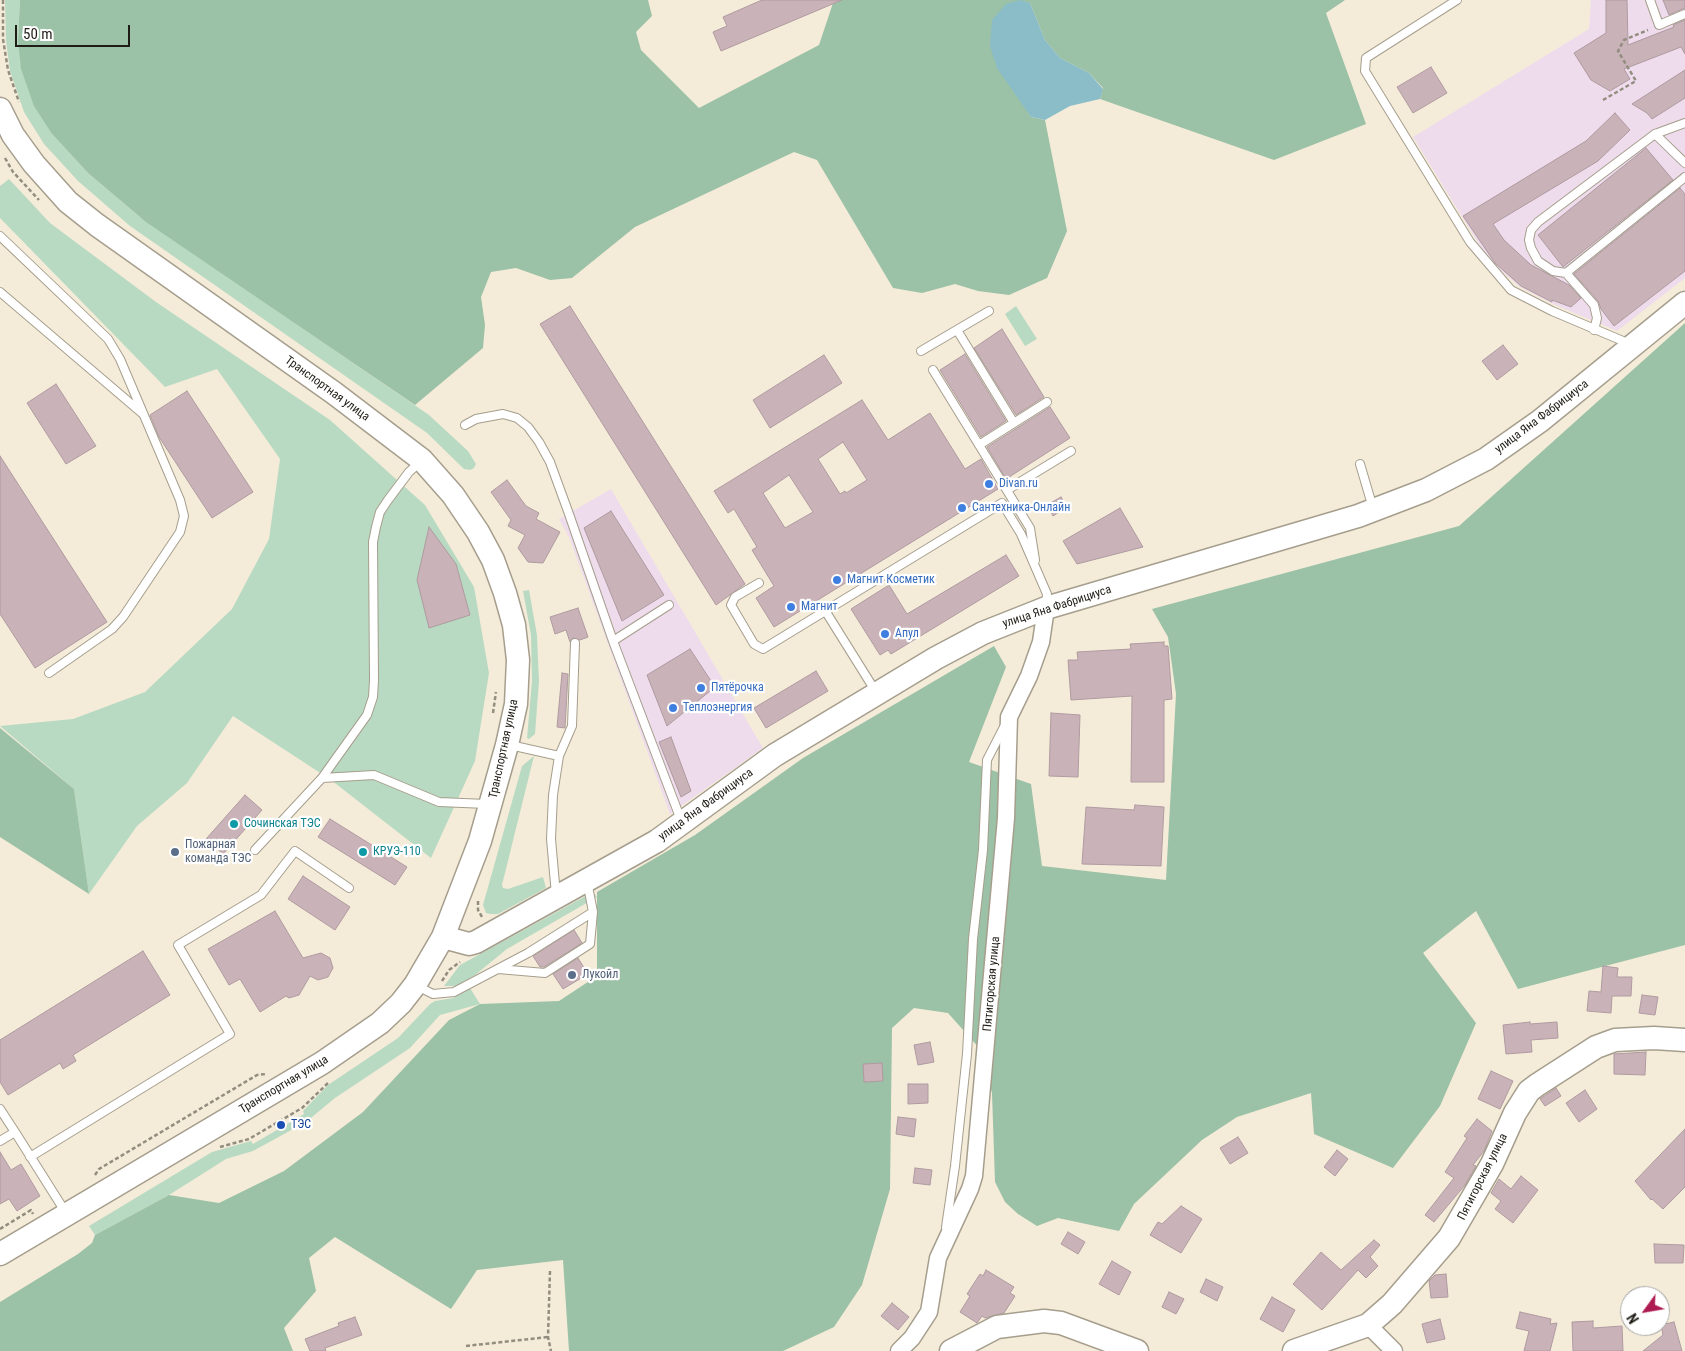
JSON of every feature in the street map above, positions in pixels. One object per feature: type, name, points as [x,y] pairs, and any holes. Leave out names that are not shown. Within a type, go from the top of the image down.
[{"type":"main road","name":"Транспортная улица","points":[[0,1254],[322,1063],[380,1022],[401,1003],[415,985],[443,936],[461,894],[492,804],[508,745],[516,704],[518,660],[514,625],[506,593],[493,560],[478,532],[453,495],[422,460],[334,394],[90,219],[62,195],[34,164],[14,135],[10,107]]},
{"type":"main road","name":"улица Яна Фабрициуса","points":[[443,936],[469,944],[476,942],[587,880],[682,824],[774,755],[983,633],[1046,608],[1373,510],[1426,490],[1486,459],[1540,421],[1685,303]]},
{"type":"main road","name":"Пятигорская улица","points":[[1294,1351],[1368,1325],[1392,1304],[1449,1238],[1492,1164],[1515,1113],[1529,1092],[1537,1085],[1596,1047],[1615,1040],[1654,1038],[1685,1040]]},
{"type":"main road","points":[[951,1351],[996,1328],[1044,1321],[1061,1323],[1137,1351]]},
{"type":"street","name":"Пятигорская улица","points":[[899,1351],[912,1338],[929,1312],[938,1258],[970,1189],[976,1164],[1006,818],[1009,717],[1041,642],[1046,608]]},
{"type":"street","points":[[1368,1325],[1394,1351]]},
{"type":"lane","points":[[1457,0],[1366,58],[1365,71],[1470,242],[1511,290],[1594,330],[1623,341],[1629,348]]},
{"type":"lane","points":[[1650,0],[1659,25],[1685,14]]},
{"type":"lane","points":[[1594,330],[1597,318],[1594,305],[1566,273],[1553,271],[1538,261],[1529,240],[1531,230],[1538,222],[1655,134],[1685,123]]},
{"type":"lane","points":[[1655,134],[1685,163]]},
{"type":"lane","points":[[1566,273],[1685,177]]},
{"type":"lane","points":[[0,236],[108,339],[120,358],[180,500],[184,516],[180,532],[112,629],[49,673]]},
{"type":"lane","points":[[0,292],[144,415]]},
{"type":"lane","points":[[921,351],[989,312]]},
{"type":"lane","points":[[957,330],[1014,423]]},
{"type":"lane","points":[[933,370],[1030,528],[1037,572]]},
{"type":"lane","points":[[979,445],[1047,402]]},
{"type":"lane","points":[[465,425],[476,418],[503,414],[517,418],[528,426],[539,442],[569,514],[613,641],[682,824]]},
{"type":"lane","points":[[1007,490],[1071,451]]},
{"type":"lane","points":[[255,850],[322,778],[356,733],[367,714],[373,697],[373,542],[380,512],[409,472],[422,460]]},
{"type":"lane","points":[[1360,464],[1373,510]]},
{"type":"lane","points":[[758,583],[735,597],[731,605],[758,648],[768,648],[1002,504],[1021,534],[1047,594],[1046,608]]},
{"type":"lane","points":[[613,641],[669,605]]},
{"type":"lane","points":[[826,612],[877,694]]},
{"type":"lane","points":[[556,897],[551,839],[553,795],[559,756],[572,726],[575,643]]},
{"type":"lane","name":"Пятигорская улица","points":[[943,1244],[951,1197],[967,1054],[973,939],[983,850],[987,760],[1009,717]]},
{"type":"lane","points":[[508,745],[559,756]]},
{"type":"lane","points":[[322,778],[381,776],[426,798],[439,802],[492,804]]},
{"type":"lane","points":[[30,1157],[230,1034],[178,945],[261,895],[295,851],[349,888]]},
{"type":"lane","points":[[498,969],[545,973],[590,944],[593,912],[587,880]]},
{"type":"lane","points":[[415,985],[433,994],[454,992],[528,953],[593,912]]},
{"type":"lane","points":[[0,1109],[67,1215]]},
{"type":"lane","points":[[0,1141],[15,1132]]},
{"type":"path","points":[[3,0],[3,39],[8,70],[10,107]]},
{"type":"path","points":[[1603,100],[1636,81],[1618,51],[1624,40],[1659,25]]},
{"type":"path","points":[[4,158],[13,172],[42,202]]},
{"type":"path","points":[[493,717],[497,684]]},
{"type":"path","points":[[478,910],[480,892]]},
{"type":"path","points":[[93,1177],[100,1170],[257,1075],[275,1074]]},
{"type":"path","points":[[0,1229],[31,1210],[34,1215]]},
{"type":"path","points":[[550,1271],[548,1337],[552,1351]]},
{"type":"path","points":[[466,1346],[548,1337]]},
{"type":"shaded area","points":[[1591,0],[1685,0],[1685,278],[1617,331],[1551,303],[1520,287],[1488,259],[1413,137],[1589,29]]},
{"type":"shaded area","points":[[611,489],[763,748],[670,814],[569,537],[559,519]]},
{"type":"green space","points":[[5,0],[20,0],[18,40],[52,134],[88,173],[139,216],[429,415],[468,451],[476,464],[474,468],[470,470],[464,469],[427,433],[130,226],[78,181],[44,144],[24,112],[10,71],[6,41]]},
{"type":"green space","points":[[20,0],[648,0],[652,16],[636,32],[641,50],[699,108],[819,45],[834,0],[1345,0],[1326,13],[1366,124],[1274,160],[1100,99],[1103,88],[1089,73],[1060,58],[1045,40],[1030,3],[1021,100],[1031,117],[1045,120],[1067,231],[1047,278],[1009,295],[978,291],[955,284],[922,293],[893,288],[817,160],[794,152],[635,227],[572,278],[550,280],[516,268],[491,272],[481,297],[485,325],[483,348],[415,405],[146,222],[88,173],[52,134],[34,106],[21,69],[18,40]]},
{"type":"green space","points":[[9,179],[50,223],[156,302],[330,420],[425,505],[474,587],[489,673],[475,761],[431,858],[331,780],[233,716],[187,783],[137,826],[89,894],[74,789],[0,726],[73,719],[145,692],[232,609],[269,539],[280,459],[217,369],[165,387],[0,218],[0,186]]},
{"type":"green space","points":[[1016,306],[1037,339],[1025,346],[1005,314]]},
{"type":"green space","points":[[1685,323],[1685,945],[1518,989],[1476,911],[1423,953],[1476,1023],[1440,1106],[1393,1168],[1314,1134],[1311,1093],[1237,1117],[1202,1140],[1134,1204],[1119,1231],[1058,1218],[1037,1226],[1018,1214],[1005,1202],[995,1182],[992,1093],[980,1049],[948,1013],[914,1008],[892,1028],[890,1189],[862,1285],[834,1327],[783,1351],[569,1351],[563,1260],[477,1270],[451,1309],[335,1237],[309,1258],[316,1291],[284,1328],[293,1351],[0,1351],[0,1302],[78,1254],[92,1243],[95,1235],[169,1195],[219,1203],[284,1171],[363,1112],[449,1020],[480,1004],[559,1001],[597,976],[597,892],[695,835],[803,758],[994,646],[1006,667],[969,762],[1031,784],[1042,866],[1166,880],[1176,694],[1168,637],[1152,609],[1459,526]]},
{"type":"green space","points":[[529,590],[537,635],[539,681],[535,734],[529,739],[527,738],[532,681],[531,635],[523,591]]},
{"type":"green space","points":[[0,728],[74,789],[89,894],[0,837]]},
{"type":"green space","points":[[534,756],[502,885],[503,888],[508,889],[543,877],[546,888],[498,914],[486,913],[483,905],[522,766]]},
{"type":"green space","points":[[593,892],[597,897],[507,949],[475,975],[456,986],[444,986],[460,965]]},
{"type":"green space","points":[[470,988],[480,1004],[440,1015],[410,1048],[335,1098],[306,1122],[253,1151],[226,1159],[169,1195],[95,1235],[89,1226],[212,1152],[251,1141],[253,1144],[304,1114],[303,1111],[328,1085],[398,1038],[430,1004],[435,1001],[453,998]]},
{"type":"water","points":[[1020,0],[1030,3],[1045,40],[1060,58],[1089,73],[1103,89],[1100,99],[1070,106],[1045,120],[1031,117],[997,68],[990,46],[992,20],[1006,4]]},
{"type":"building","points":[[762,0],[842,0],[721,51],[713,32],[727,26],[723,17]]},
{"type":"building","points":[[1606,0],[1627,0],[1628,45],[1674,27],[1673,25],[1685,20],[1685,54],[1681,47],[1624,69],[1630,79],[1610,91],[1591,80],[1574,53],[1606,33]]},
{"type":"building","points":[[1663,0],[1685,0],[1685,8],[1669,15]]},
{"type":"building","points":[[1431,67],[1447,93],[1413,113],[1397,87]]},
{"type":"building","points":[[1685,70],[1685,98],[1652,119],[1647,113],[1632,104]]},
{"type":"building","points":[[1615,113],[1630,130],[1598,161],[1493,224],[1504,240],[1531,265],[1569,285],[1581,298],[1571,307],[1552,300],[1552,302],[1521,286],[1495,263],[1463,216],[1586,141]]},
{"type":"building","points":[[1646,148],[1673,180],[1563,267],[1538,235]]},
{"type":"building","points":[[1680,188],[1685,194],[1685,271],[1614,326],[1601,309],[1598,301],[1574,274]]},
{"type":"building","points":[[570,306],[745,584],[716,605],[540,324]]},
{"type":"building","points":[[1002,329],[1044,397],[1016,415],[974,348]]},
{"type":"building","points":[[1503,345],[1518,364],[1497,380],[1482,361]]},
{"type":"building","points":[[965,354],[1006,421],[981,437],[940,370]]},
{"type":"building","points":[[824,355],[842,383],[770,428],[753,400]]},
{"type":"building","points":[[56,384],[96,446],[66,464],[27,403]]},
{"type":"building","points":[[187,391],[253,492],[212,518],[159,437],[150,415]]},
{"type":"building","points":[[862,400],[888,440],[930,413],[965,469],[981,459],[998,489],[774,627],[756,598],[774,586],[752,550],[757,547],[734,509],[728,513],[714,491]],"holes":[[[843,442],[867,480],[846,493],[845,491],[840,494],[818,459]],[[789,475],[813,512],[785,528],[763,493]]]},
{"type":"building","points":[[1050,407],[1070,438],[1006,479],[987,447]]},
{"type":"building","points":[[0,456],[107,622],[35,668],[0,614]]},
{"type":"building","points":[[507,480],[526,506],[539,513],[536,519],[560,532],[543,563],[528,562],[518,548],[525,535],[508,526],[511,520],[491,492]]},
{"type":"building","points":[[1061,497],[1067,507],[1053,516],[1047,505]]},
{"type":"building","points":[[1120,508],[1143,547],[1077,564],[1063,541]]},
{"type":"building","points":[[611,511],[664,595],[622,621],[584,528]]},
{"type":"building","points":[[429,527],[456,564],[470,615],[429,628],[417,580]]},
{"type":"building","points":[[1006,555],[1019,576],[891,654],[888,650],[880,655],[851,609],[889,585],[907,614]]},
{"type":"building","points":[[578,608],[588,637],[580,640],[573,638],[570,642],[566,630],[555,634],[550,617]]},
{"type":"building","points":[[1164,642],[1164,646],[1168,646],[1172,699],[1164,700],[1164,782],[1131,782],[1132,696],[1071,700],[1068,660],[1078,660],[1077,652],[1131,649],[1130,644]]},
{"type":"building","points":[[690,649],[715,687],[667,726],[647,675]]},
{"type":"building","points":[[816,671],[828,691],[766,728],[754,708]]},
{"type":"building","points":[[562,673],[568,674],[565,728],[557,727]]},
{"type":"building","points":[[1051,713],[1080,715],[1078,777],[1049,776]]},
{"type":"building","points":[[671,737],[691,791],[681,797],[659,742]]},
{"type":"building","name":"Сочинская ТЭС","points":[[245,795],[262,810],[223,854],[206,839]]},
{"type":"building","points":[[1135,805],[1164,807],[1161,866],[1082,864],[1086,807],[1134,810]]},
{"type":"building","name":"КРУЭ-110","points":[[330,819],[407,867],[395,885],[318,837]]},
{"type":"building","points":[[303,876],[350,907],[335,930],[288,899]]},
{"type":"building","points":[[275,911],[303,958],[321,953],[330,958],[333,968],[328,977],[318,980],[310,976],[299,995],[289,998],[286,996],[260,1012],[240,979],[229,985],[208,949]]},
{"type":"building","points":[[574,930],[582,943],[544,967],[540,967],[533,956]]},
{"type":"building","points":[[143,951],[170,995],[73,1055],[76,1061],[63,1069],[60,1063],[8,1095],[0,1082],[0,1040]]},
{"type":"building","name":"Лукойл","points":[[578,958],[588,974],[563,989],[553,974]]},
{"type":"building","points":[[1603,966],[1618,968],[1617,977],[1632,977],[1631,996],[1612,996],[1611,1013],[1587,1011],[1589,991],[1601,992]]},
{"type":"building","points":[[1642,995],[1658,997],[1655,1015],[1639,1013]]},
{"type":"building","points":[[1530,1022],[1530,1024],[1557,1022],[1558,1038],[1531,1040],[1532,1052],[1506,1054],[1503,1025]]},
{"type":"building","points":[[930,1042],[934,1062],[918,1065],[914,1045]]},
{"type":"building","points":[[1646,1052],[1645,1075],[1614,1074],[1614,1054]]},
{"type":"building","points":[[882,1063],[883,1081],[864,1082],[863,1064]]},
{"type":"building","points":[[1491,1071],[1513,1081],[1500,1109],[1478,1099]]},
{"type":"building","points":[[908,1084],[928,1084],[928,1103],[908,1104]]},
{"type":"building","points":[[1556,1088],[1561,1096],[1545,1106],[1540,1099]]},
{"type":"building","points":[[1585,1090],[1597,1109],[1579,1122],[1566,1103]]},
{"type":"building","points":[[898,1117],[916,1119],[914,1137],[896,1134]]},
{"type":"building","points":[[1477,1119],[1492,1131],[1484,1151],[1473,1165],[1476,1166],[1465,1185],[1434,1222],[1425,1215],[1454,1178],[1445,1172],[1467,1138],[1464,1136]]},
{"type":"building","points":[[1685,1129],[1685,1187],[1663,1209],[1651,1200],[1635,1181]]},
{"type":"building","points":[[1238,1137],[1248,1153],[1230,1164],[1220,1148]]},
{"type":"building","points":[[1337,1150],[1348,1159],[1335,1176],[1324,1167]]},
{"type":"building","points":[[0,1152],[11,1170],[21,1164],[40,1196],[17,1211],[9,1199],[0,1204]]},
{"type":"building","points":[[915,1168],[932,1170],[930,1185],[913,1183]]},
{"type":"building","points":[[1521,1176],[1538,1190],[1513,1223],[1495,1209],[1501,1201],[1491,1193],[1499,1179],[1511,1189]]},
{"type":"building","points":[[1181,1206],[1202,1219],[1181,1253],[1150,1235],[1158,1222],[1162,1224]]},
{"type":"building","points":[[1068,1232],[1085,1242],[1078,1254],[1061,1244]]},
{"type":"building","points":[[1374,1240],[1380,1245],[1370,1257],[1378,1266],[1366,1278],[1358,1270],[1322,1310],[1293,1284],[1321,1252],[1341,1270]]},
{"type":"building","points":[[1654,1244],[1684,1245],[1683,1263],[1655,1263]]},
{"type":"building","points":[[1112,1261],[1131,1272],[1119,1295],[1099,1284]]},
{"type":"building","points":[[986,1270],[1014,1287],[1010,1293],[1015,1296],[1004,1313],[985,1318],[982,1316],[977,1323],[960,1312],[970,1296],[967,1294],[980,1274],[983,1276]]},
{"type":"building","points":[[1446,1274],[1448,1297],[1431,1298],[1429,1281],[1435,1275]]},
{"type":"building","points":[[1206,1279],[1223,1287],[1217,1301],[1200,1292]]},
{"type":"building","points":[[1169,1292],[1184,1299],[1176,1314],[1162,1307]]},
{"type":"building","points":[[1272,1297],[1295,1310],[1283,1332],[1260,1319]]},
{"type":"building","points":[[892,1303],[909,1317],[898,1330],[881,1316]]},
{"type":"building","points":[[1520,1312],[1551,1319],[1550,1324],[1557,1323],[1550,1351],[1524,1351],[1529,1331],[1516,1328]]},
{"type":"building","points":[[355,1317],[362,1335],[325,1348],[326,1351],[310,1351],[305,1339],[339,1326],[338,1323]]},
{"type":"building","points":[[1440,1319],[1445,1339],[1427,1343],[1422,1324]]},
{"type":"building","points":[[1593,1321],[1593,1328],[1620,1326],[1623,1351],[1573,1351],[1572,1322]]},
{"type":"building","points":[[1674,1322],[1682,1351],[1643,1351],[1662,1336],[1670,1336],[1670,1323]]},
{"type":"place","name":"Divan.ru","points":[[989,484]]},
{"type":"place","name":"Сантехника-Онлайн","points":[[962,508]]},
{"type":"place","name":"Магнит Косметик","points":[[837,580]]},
{"type":"place","name":"Магнит","points":[[791,607]]},
{"type":"place","name":"Апул","points":[[885,634]]},
{"type":"place","name":"Пятёрочка","points":[[701,688]]},
{"type":"place","name":"Теплоэнергия","points":[[673,708]]},
{"type":"place","name":"Сочинская ТЭС","points":[[234,824]]},
{"type":"place","name":"Пожарная команда ТЭС","points":[[175,852]]},
{"type":"place","name":"КРУЭ-110","points":[[363,852]]},
{"type":"place","name":"Лукойл","points":[[572,975]]},
{"type":"place","name":"ТЭС","points":[[281,1125]]}]
